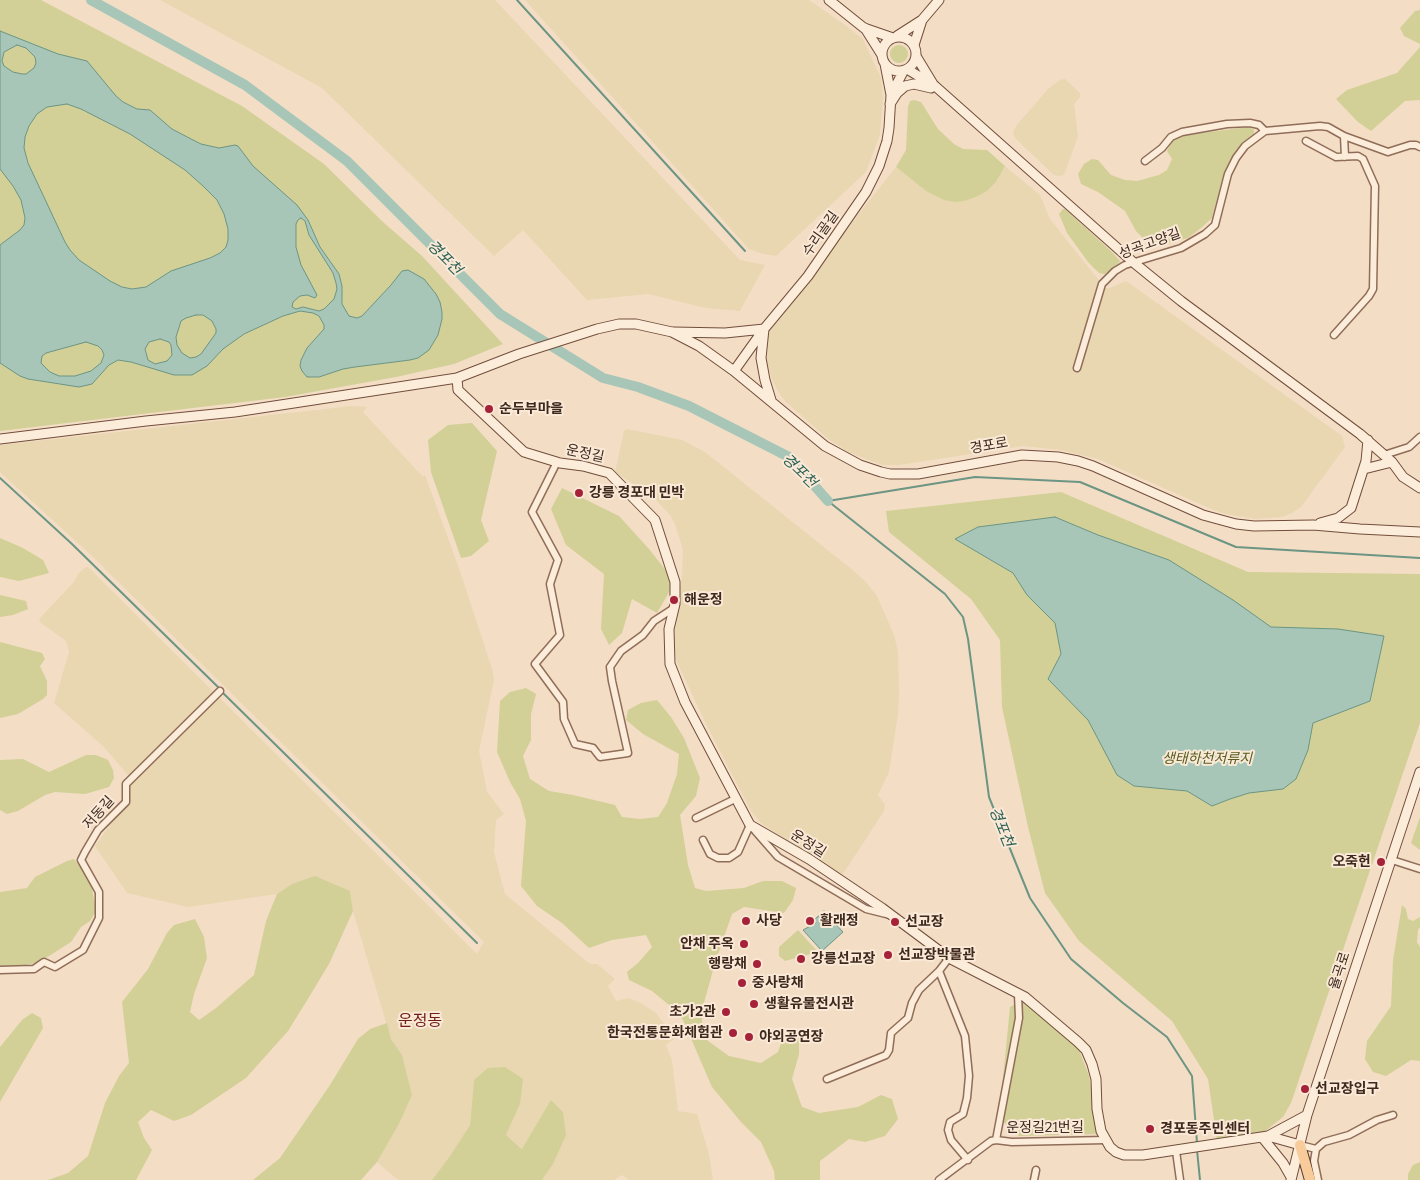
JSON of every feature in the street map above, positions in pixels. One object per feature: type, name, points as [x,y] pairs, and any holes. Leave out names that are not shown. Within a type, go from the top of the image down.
[{"type":"main road","points":[[1300,1145],[1310,1180]]},
{"type":"street","points":[[829,0],[864,28],[883,60],[895,71],[906,70],[912,65],[916,56]]},
{"type":"street","points":[[883,60],[884,44],[922,20],[939,0]]},
{"type":"street","points":[[922,20],[914,45],[916,56],[938,89]]},
{"type":"street","points":[[864,28],[895,37],[905,37],[914,45]]},
{"type":"street","name":"수리골길","points":[[734,371],[764,329],[808,276],[866,192],[879,166],[888,141],[890,99],[883,60]]},
{"type":"street","points":[[906,70],[938,89],[1133,262],[1181,301],[1368,440],[1392,462],[1404,477],[1420,488]]},
{"type":"street","name":"수리골길","points":[[890,99],[906,70]]},
{"type":"street","points":[[890,99],[906,86],[914,84],[938,89]]},
{"type":"street","points":[[1145,161],[1162,148],[1171,137],[1182,132],[1227,124],[1250,123],[1259,125],[1265,131],[1320,126],[1328,127],[1344,136],[1388,152],[1410,145],[1420,147]]},
{"type":"street","name":"성곡고양길","points":[[1077,368],[1102,284],[1115,271],[1133,262],[1181,248],[1205,234],[1215,224],[1228,174],[1236,158],[1245,146],[1265,131]]},
{"type":"street","points":[[1344,136],[1345,157]]},
{"type":"street","points":[[1306,141],[1336,157],[1358,156],[1363,159],[1375,186],[1373,289],[1334,335]]},
{"type":"street","name":"경포로","points":[[0,439],[235,412],[457,378],[519,354],[597,328],[619,324],[636,324],[672,332],[713,355],[825,446],[860,465],[881,472],[890,474],[918,474],[1022,454],[1058,457],[1093,466],[1220,520],[1254,526],[1313,525],[1420,532]]},
{"type":"street","points":[[672,332],[725,333],[764,329],[761,358],[767,390],[772,402]]},
{"type":"street","name":"운정길","points":[[457,378],[458,390],[524,452],[557,462],[609,473],[655,520],[675,582],[674,608],[669,630],[670,664],[685,702],[750,825],[809,859],[891,915],[949,958],[1025,998],[1078,1042],[1086,1050],[1094,1072],[1097,1109],[1101,1131],[1105,1140]]},
{"type":"street","points":[[1384,455],[1409,448],[1420,438]]},
{"type":"street","points":[[1313,525],[1338,518],[1351,508],[1364,468],[1368,440]]},
{"type":"street","points":[[557,462],[532,512],[558,560],[550,584],[560,635],[535,664],[563,702],[564,719],[575,744],[593,748],[600,756],[628,753],[610,667],[621,651],[642,635],[654,621],[674,608]]},
{"type":"street","points":[[1364,468],[1392,462]]},
{"type":"street","name":"저동길","points":[[0,970],[34,969],[44,962],[55,967],[83,950],[99,918],[98,892],[81,860],[85,852],[98,830],[126,802],[126,784],[220,692]]},
{"type":"street","name":"율곡로","points":[[1291,1178],[1307,1114],[1420,775]]},
{"type":"street","points":[[696,818],[735,799]]},
{"type":"street","points":[[703,840],[710,854],[718,858],[729,858],[738,852],[750,825],[778,857],[866,909],[891,915]]},
{"type":"street","points":[[1392,860],[1420,869]]},
{"type":"street","points":[[827,1079],[886,1055],[889,1050],[891,1033],[908,1018],[912,1003],[919,990],[939,971],[949,958]]},
{"type":"street","points":[[939,971],[964,1036],[969,1066],[963,1114],[950,1122],[948,1130],[951,1140],[968,1160]]},
{"type":"street","points":[[996,1140],[1019,1018],[1018,994]]},
{"type":"street","points":[[1105,1140],[1116,1152],[1124,1155],[1144,1155],[1265,1137],[1307,1114]]},
{"type":"street","points":[[1318,1180],[1314,1160],[1316,1149],[1324,1142],[1349,1134],[1377,1120],[1393,1115]]},
{"type":"street","points":[[1265,1137],[1316,1149]]},
{"type":"street","points":[[1265,1137],[1283,1162],[1291,1178]]},
{"type":"street","name":"운정길21번길","points":[[939,1180],[991,1141],[1105,1140]]},
{"type":"street","points":[[1178,1150],[1180,1180]]},
{"type":"street","points":[[1034,1180],[1036,1170]]},
{"type":"shaded area","points":[[160,0],[495,0],[740,260],[765,265],[740,311],[706,308],[648,294],[587,300],[523,230],[494,256],[322,88]]},
{"type":"shaded area","points":[[525,0],[809,0],[863,39],[881,78],[883,98],[880,134],[866,172],[776,256],[749,249]]},
{"type":"shaded area","points":[[0,31],[58,54],[87,61],[123,102],[137,109],[150,110],[172,129],[201,144],[219,148],[238,146],[253,166],[297,205],[308,220],[320,247],[339,274],[342,286],[342,304],[349,316],[357,318],[362,316],[402,271],[408,270],[424,279],[440,302],[442,319],[438,335],[429,350],[418,358],[343,369],[319,377],[307,377],[300,366],[301,360],[307,348],[324,329],[324,325],[319,316],[300,311],[283,316],[244,334],[223,349],[207,366],[192,375],[174,375],[118,360],[109,365],[92,384],[79,387],[20,376],[0,363],[0,245],[20,230],[24,225],[25,218],[21,200],[0,169]],"holes":[[[17,45],[26,48],[35,57],[36,63],[34,68],[26,74],[13,72],[4,66],[2,61],[4,52]],[[67,104],[81,109],[130,134],[185,170],[217,200],[224,214],[228,229],[226,247],[220,253],[210,258],[171,271],[146,287],[132,289],[122,287],[110,281],[79,260],[65,242],[28,163],[24,148],[25,137],[29,126],[37,114],[47,107]],[[301,218],[305,221],[309,235],[333,273],[336,283],[337,289],[334,299],[324,309],[319,311],[303,307],[296,309],[292,307],[293,302],[300,296],[307,295],[315,298],[317,295],[301,265],[296,247],[296,224]],[[203,315],[212,321],[216,329],[216,333],[201,354],[196,357],[190,358],[182,353],[177,345],[176,337],[181,321],[186,318]],[[160,339],[169,342],[172,355],[167,361],[155,364],[148,360],[145,349],[149,342]],[[86,342],[98,346],[104,355],[101,363],[91,371],[75,376],[59,376],[50,372],[41,363],[42,356],[46,353]]]},
{"type":"shaded area","points":[[1065,79],[1080,93],[1080,97],[1074,104],[1078,136],[1064,175],[1059,176],[1054,175],[1016,139],[1013,133],[1016,126],[1048,89],[1060,80]]},
{"type":"shaded area","points":[[1005,166],[1040,195],[1050,219],[1105,288],[1110,288],[1126,281],[1342,436],[1345,447],[1301,507],[1282,517],[1256,519],[1225,514],[1098,459],[1060,450],[1023,446],[899,465],[882,465],[848,452],[827,438],[786,402],[772,379],[767,362],[765,344],[769,327],[896,167],[926,191],[964,201],[987,191],[996,182]]},
{"type":"shaded area","points":[[352,406],[367,407],[363,412],[423,477],[425,475],[461,574],[493,672],[494,680],[479,751],[487,792],[504,814],[496,820],[494,852],[505,894],[590,964],[597,964],[615,979],[608,986],[616,1001],[628,998],[641,1003],[656,1013],[675,1038],[666,1045],[672,1060],[678,1111],[697,1114],[709,1154],[713,1180],[629,1180],[622,1175],[614,1180],[542,1180],[553,1164],[551,1101],[523,1149],[506,1135],[520,1104],[474,1080],[470,1125],[432,1180],[398,1180],[377,1162],[399,1124],[412,1095],[402,1055],[391,1039],[353,911],[350,891],[292,884],[277,894],[188,907],[127,893],[95,846],[127,802],[128,775],[103,746],[54,703],[69,652],[65,640],[41,623],[39,619],[86,567],[477,954],[484,942],[92,556],[0,472],[0,445]]},
{"type":"shaded area","points":[[627,429],[682,440],[705,452],[850,568],[865,581],[877,596],[894,635],[898,651],[898,714],[889,772],[878,795],[885,805],[884,811],[843,874],[838,875],[761,823],[751,811],[706,724],[677,662],[672,636],[682,577],[683,550],[675,524],[670,515],[652,496],[615,472],[624,431]]},
{"type":"shaded area","name":"생태하천저류지","points":[[1055,517],[1098,535],[1169,560],[1233,600],[1271,627],[1338,629],[1384,636],[1370,701],[1313,723],[1308,750],[1296,779],[1283,789],[1249,793],[1212,806],[1187,791],[1134,786],[1117,775],[1088,720],[1048,679],[1061,654],[1055,623],[1027,595],[1013,573],[955,539],[978,527]]},
{"type":"shaded area","points":[[824,911],[843,932],[822,951],[803,930],[816,923],[814,920]]},
{"type":"green space","points":[[0,0],[41,0],[242,106],[324,164],[383,222],[422,256],[503,344],[454,364],[396,377],[285,397],[0,431]]},
{"type":"green space","points":[[1420,10],[1420,44],[1404,36],[1400,28],[1415,11]]},
{"type":"green space","points":[[895,45],[903,45],[908,50],[906,61],[895,63],[890,58],[890,50]]},
{"type":"green space","points":[[1420,47],[1420,100],[1405,101],[1371,131],[1358,122],[1336,99],[1347,90],[1397,73]]},
{"type":"green space","points":[[910,101],[921,102],[938,129],[954,144],[963,149],[987,150],[1005,166],[996,182],[987,191],[964,201],[944,200],[926,191],[896,167],[906,150],[908,107]]},
{"type":"green space","points":[[1249,127],[1254,130],[1254,134],[1242,143],[1224,172],[1212,218],[1188,238],[1163,244],[1145,240],[1136,231],[1125,211],[1098,192],[1081,184],[1078,174],[1084,164],[1092,159],[1098,160],[1111,175],[1125,180],[1137,181],[1159,175],[1167,170],[1172,159],[1167,151],[1172,141],[1184,135]]},
{"type":"green space","points":[[1063,209],[1112,252],[1120,261],[1119,263],[1105,274],[1099,273],[1088,262],[1067,233],[1059,214]]},
{"type":"green space","points":[[472,423],[497,451],[481,520],[489,541],[471,556],[461,558],[431,472],[428,440],[448,425]]},
{"type":"green space","points":[[562,488],[619,516],[649,549],[675,582],[657,613],[632,599],[622,633],[609,645],[601,629],[604,574],[566,545],[551,509]]},
{"type":"green space","name":"생태하천저류지","points":[[1061,492],[1248,572],[1420,574],[1420,723],[1291,1103],[1283,1117],[1264,1132],[1217,1140],[1208,1079],[1172,1021],[1079,941],[1045,893],[1028,827],[1002,707],[1000,640],[971,599],[889,532],[886,511]]},
{"type":"green space","points":[[0,538],[23,548],[43,560],[49,573],[19,581],[0,577]]},
{"type":"green space","points":[[0,595],[26,601],[28,609],[13,615],[0,617]]},
{"type":"green space","points":[[0,642],[42,653],[45,659],[40,666],[47,681],[47,695],[18,714],[0,718]]},
{"type":"green space","points":[[526,688],[536,694],[531,714],[531,740],[523,756],[530,779],[549,791],[615,805],[622,817],[640,819],[658,817],[667,803],[677,774],[679,754],[643,734],[626,720],[628,710],[641,703],[657,700],[671,717],[684,738],[700,778],[696,796],[680,815],[688,865],[695,888],[706,891],[744,888],[763,881],[782,881],[796,888],[793,900],[784,913],[744,907],[732,914],[715,963],[702,1010],[702,1027],[708,1041],[729,1056],[761,1063],[778,1052],[784,1034],[799,1036],[799,1054],[792,1079],[802,1107],[819,1113],[858,1107],[881,1095],[892,1099],[898,1119],[885,1136],[865,1142],[849,1139],[820,1161],[820,1180],[775,1180],[774,1171],[761,1142],[741,1122],[712,1087],[683,1020],[652,991],[629,980],[627,972],[652,947],[646,935],[612,940],[589,948],[562,923],[537,906],[521,886],[526,821],[520,799],[510,782],[497,752],[500,701],[510,692]]},
{"type":"green space","points":[[86,755],[96,755],[108,760],[113,770],[114,778],[109,787],[85,794],[55,792],[45,795],[18,811],[7,814],[0,810],[0,760],[23,759],[49,772]]},
{"type":"green space","points":[[1420,817],[1420,850],[1411,843]]},
{"type":"green space","points":[[74,859],[90,878],[96,911],[90,921],[81,927],[71,942],[38,963],[11,967],[0,966],[0,892],[27,888],[35,877]]},
{"type":"green space","points":[[315,876],[350,891],[353,911],[329,964],[288,1031],[246,1078],[191,1115],[174,1121],[151,1110],[138,1122],[144,1138],[152,1150],[136,1180],[48,1180],[68,1173],[88,1156],[105,1103],[119,1076],[129,1063],[122,1002],[148,969],[167,933],[174,925],[195,919],[204,937],[207,958],[194,994],[190,1012],[199,1020],[254,975],[266,921],[277,894],[292,884]]},
{"type":"green space","points":[[1402,905],[1406,909],[1408,919],[1413,921],[1420,917],[1417,942],[1420,947],[1420,1061],[1411,1060],[1386,1076],[1373,1072],[1365,1059],[1367,1041],[1391,1006],[1393,960]]},
{"type":"green space","points":[[798,930],[818,952],[785,961],[779,956],[779,947]]},
{"type":"green space","points":[[1023,1000],[1075,1039],[1089,1076],[1100,1134],[1019,1136],[999,1118],[1010,1007]]},
{"type":"green space","points":[[32,1013],[41,1018],[43,1028],[0,1102],[0,1047],[22,1020]]},
{"type":"green space","points":[[387,1023],[391,1039],[402,1055],[412,1095],[399,1124],[377,1162],[361,1180],[253,1180],[280,1158],[330,1085],[358,1039],[370,1029]]},
{"type":"green space","points":[[505,1067],[523,1079],[520,1104],[506,1135],[522,1149],[551,1100],[563,1112],[566,1135],[553,1164],[542,1180],[432,1180],[470,1125],[474,1080],[488,1068]]},
{"type":"green space","points":[[1420,1162],[1420,1180],[1408,1180],[1408,1174],[1413,1165]]},
{"type":"waterway","name":"경포천","points":[[91,0],[245,85],[347,161],[500,314],[603,378],[638,387],[689,406],[789,457],[828,501]]},
{"type":"waterway","points":[[517,0],[745,251]]},
{"type":"waterway","points":[[828,501],[975,477],[1080,482],[1236,547],[1420,558]]},
{"type":"waterway","points":[[0,478],[72,544],[219,688]]},
{"type":"waterway","name":"경포천","points":[[828,501],[945,594],[963,617],[968,639],[989,797],[1030,898],[1071,959],[1167,1037],[1192,1076],[1197,1143]]},
{"type":"waterway","points":[[222,692],[477,943]]},
{"type":"waterway","name":"경포천","points":[[1197,1150],[1200,1180]]},
{"type":"place","name":"순두부마을","points":[[489,409]]},
{"type":"place","name":"강릉 경포대 민박","points":[[579,493]]},
{"type":"place","name":"해운정","points":[[674,600]]},
{"type":"place","name":"오죽헌","points":[[1381,862]]},
{"type":"place","name":"사당","points":[[746,921]]},
{"type":"place","name":"활래정","points":[[810,921]]},
{"type":"place","name":"선교장","points":[[895,922]]},
{"type":"place","name":"안채 주옥","points":[[744,944]]},
{"type":"place","name":"선교장박물관","points":[[888,955]]},
{"type":"place","name":"강릉선교장","points":[[801,959]]},
{"type":"place","name":"행랑채","points":[[757,964]]},
{"type":"place","name":"중사랑채","points":[[742,983]]},
{"type":"place","name":"생활유물전시관","points":[[754,1004]]},
{"type":"place","name":"초가2관","points":[[726,1012]]},
{"type":"place","name":"한국전통문화체험관","points":[[733,1033]]},
{"type":"place","name":"야외공연장","points":[[749,1037]]},
{"type":"place","name":"선교장입구","points":[[1305,1089]]},
{"type":"place","name":"경포동주민센터","points":[[1150,1129]]},
{"type":"district","name":"운정동","points":[[420,1022]]}]
